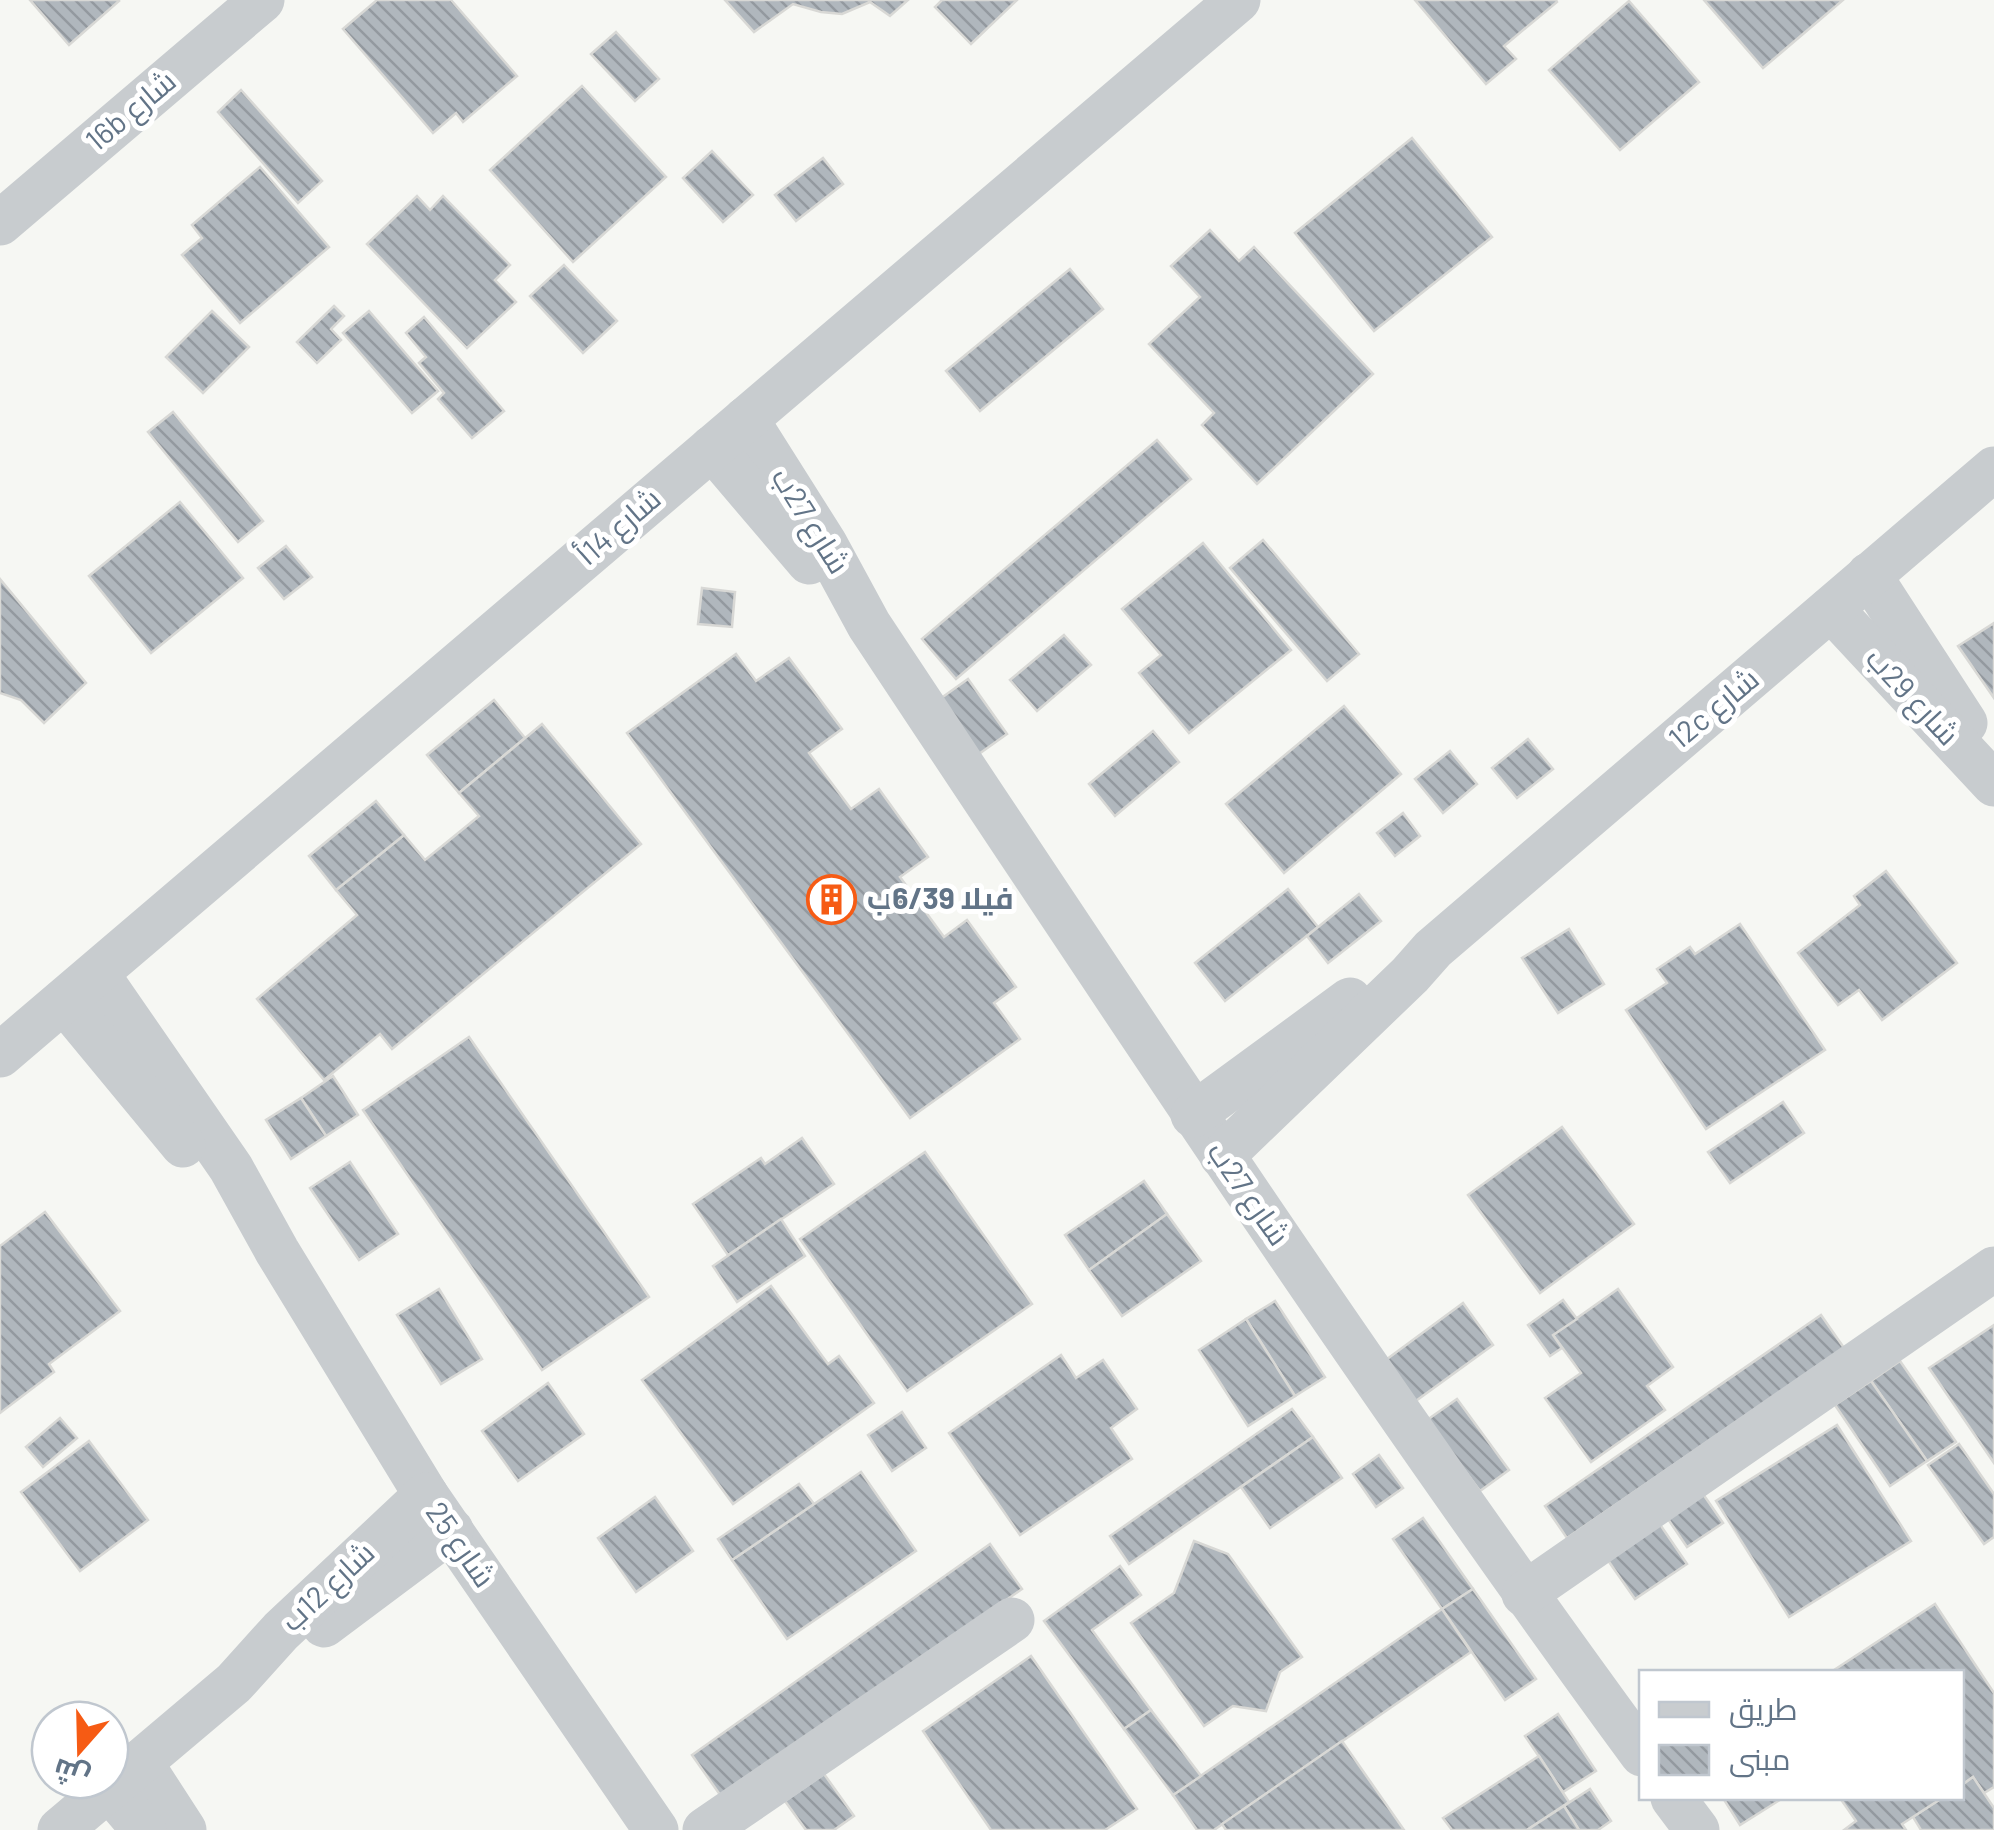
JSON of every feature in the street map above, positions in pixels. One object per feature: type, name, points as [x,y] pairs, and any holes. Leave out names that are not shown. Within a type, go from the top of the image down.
[{"type":"street","name":"16b شارع","points":[[0,223],[262,0]]},
{"type":"street","name":"شارع 14أ","points":[[0,1055],[1238,0]]},
{"type":"street","name":"شارع 27ب","points":[[746,419],[826,544],[869,625],[1222,1156],[1524,1594],[1639,1750]]},
{"type":"street","name":"شارع 27ب","points":[[712,448],[825,580],[869,625]]},
{"type":"street","name":"12c شارع","points":[[1222,1156],[1433,949],[1994,469]]},
{"type":"street","name":"شارع 29ب","points":[[1869,575],[1969,729],[1994,781]]},
{"type":"street","name":"شارع 29ب","points":[[1831,609],[1994,781]]},
{"type":"street","name":"12c شارع","points":[[1194,1114],[1374,982],[1433,949]]},
{"type":"street","name":"شارع 25","points":[[80,987],[231,1168],[438,1513],[656,1830]]},
{"type":"street","points":[[1524,1594],[1994,1269]]},
{"type":"street","name":"شارع 12ب","points":[[130,1771],[234,1683],[293,1648],[438,1513]]},
{"type":"street","points":[[705,1830],[1012,1620]]},
{"type":"street","points":[[130,1780],[184,1830]]},
{"type":"street","points":[[130,1789],[144,1830]]},
{"type":"street","name":"شارع 12ب","points":[[60,1830],[95,1800]]},
{"type":"street","points":[[1674,1800],[1697,1830]]},
{"type":"building","points":[[30,0],[118,0],[119,1],[69,45]]},
{"type":"building","points":[[377,0],[451,0],[517,76],[463,122],[456,113],[433,133],[343,29]]},
{"type":"building","points":[[725,0],[908,0],[890,16],[870,2],[842,14],[793,4],[754,32]]},
{"type":"building","points":[[942,0],[1017,0],[971,44],[935,7]]},
{"type":"building","points":[[1415,0],[1557,2],[1504,46],[1516,59],[1486,84]]},
{"type":"building","points":[[1704,0],[1843,0],[1763,68]]},
{"type":"building","points":[[1629,1],[1699,82],[1620,150],[1549,70]]},
{"type":"building","points":[[616,32],[659,79],[635,101],[591,54]]},
{"type":"building","points":[[582,86],[666,177],[573,262],[490,170]]},
{"type":"building","points":[[241,90],[322,181],[298,203],[218,112]]},
{"type":"building","points":[[1412,138],[1492,237],[1374,331],[1295,233]]},
{"type":"building","points":[[712,151],[753,195],[723,222],[683,178]]},
{"type":"building","points":[[823,158],[843,184],[796,221],[775,195]]},
{"type":"building","points":[[260,167],[329,247],[240,323],[182,255],[202,238],[192,225]]},
{"type":"building","points":[[417,196],[430,210],[443,196],[510,265],[495,280],[516,302],[467,348],[367,244]]},
{"type":"building","points":[[1210,230],[1239,261],[1254,247],[1373,374],[1257,484],[1202,425],[1214,413],[1149,344],[1200,297],[1171,266]]},
{"type":"building","points":[[564,265],[617,321],[583,353],[530,296]]},
{"type":"building","points":[[1070,269],[1103,309],[980,411],[946,371]]},
{"type":"building","points":[[334,306],[344,316],[331,329],[341,340],[317,363],[297,342]]},
{"type":"building","points":[[212,311],[249,347],[203,393],[166,357]]},
{"type":"building","points":[[369,311],[438,391],[412,413],[343,333]]},
{"type":"building","points":[[424,317],[504,411],[472,438],[438,399],[444,393],[419,363],[426,357],[406,333]]},
{"type":"building","points":[[173,412],[263,521],[238,542],[148,432]]},
{"type":"building","points":[[1157,440],[1191,479],[956,679],[922,639]]},
{"type":"building","points":[[180,502],[243,578],[151,653],[89,576]]},
{"type":"building","points":[[1263,540],[1359,654],[1327,681],[1230,568]]},
{"type":"building","points":[[1203,543],[1291,650],[1189,733],[1139,673],[1161,655],[1122,609]]},
{"type":"building","points":[[286,546],[312,577],[284,599],[258,568]]},
{"type":"building","points":[[0,579],[86,683],[44,723],[21,700],[0,693]]},
{"type":"building","points":[[702,588],[735,592],[732,627],[698,624]]},
{"type":"building","points":[[1994,623],[1994,698],[1958,646]]},
{"type":"building","points":[[1064,635],[1091,665],[1037,711],[1010,680]]},
{"type":"building","name":"فيلا 6/39ب","points":[[736,654],[756,681],[789,658],[842,729],[809,753],[851,809],[879,789],[928,857],[900,877],[944,937],[967,920],[1016,987],[994,1003],[1020,1039],[910,1118],[627,733]]},
{"type":"building","points":[[968,679],[1007,734],[969,761],[930,706]]},
{"type":"building","points":[[494,700],[525,738],[459,793],[427,755]]},
{"type":"building","points":[[1344,706],[1401,774],[1284,873],[1226,804]]},
{"type":"building","points":[[542,724],[641,844],[392,1049],[380,1034],[324,1080],[257,999],[357,915],[336,890],[404,835],[425,860],[479,816],[459,793]]},
{"type":"building","points":[[1153,731],[1179,762],[1115,816],[1089,784]]},
{"type":"building","points":[[1528,739],[1553,769],[1517,798],[1492,768]]},
{"type":"building","points":[[1450,751],[1477,784],[1443,813],[1415,779]]},
{"type":"building","points":[[376,801],[404,835],[336,890],[309,856]]},
{"type":"building","points":[[1403,813],[1420,836],[1395,856],[1377,833]]},
{"type":"building","points":[[1886,871],[1957,963],[1882,1020],[1859,990],[1838,1005],[1798,953],[1860,905],[1854,896]]},
{"type":"building","points":[[1288,889],[1318,927],[1225,1001],[1195,963]]},
{"type":"building","points":[[1359,894],[1381,921],[1328,963],[1307,936]]},
{"type":"building","points":[[1740,924],[1825,1050],[1706,1129],[1626,1010],[1667,983],[1657,969],[1690,947],[1695,954]]},
{"type":"building","points":[[1569,929],[1604,984],[1558,1013],[1522,958]]},
{"type":"building","points":[[469,1037],[649,1297],[542,1370],[363,1110]]},
{"type":"building","points":[[333,1076],[358,1115],[326,1136],[301,1098]]},
{"type":"building","points":[[301,1098],[326,1136],[291,1159],[266,1120]]},
{"type":"building","points":[[1783,1102],[1804,1133],[1730,1183],[1708,1152]]},
{"type":"building","points":[[1562,1127],[1634,1224],[1540,1293],[1468,1195]]},
{"type":"building","points":[[802,1138],[834,1184],[728,1255],[693,1204],[761,1158],[765,1164]]},
{"type":"building","points":[[925,1152],[1032,1304],[907,1391],[800,1239]]},
{"type":"building","points":[[350,1162],[398,1234],[359,1260],[310,1188]]},
{"type":"building","points":[[1144,1181],[1167,1214],[1089,1270],[1065,1235]]},
{"type":"building","points":[[45,1212],[120,1311],[49,1364],[54,1372],[0,1413],[0,1246]]},
{"type":"building","points":[[1167,1214],[1201,1261],[1122,1316],[1089,1270]]},
{"type":"building","points":[[781,1219],[805,1256],[737,1302],[713,1266]]},
{"type":"building","points":[[771,1286],[828,1364],[839,1356],[874,1403],[733,1504],[642,1380]]},
{"type":"building","points":[[439,1289],[482,1359],[441,1384],[397,1315]]},
{"type":"building","points":[[1618,1289],[1673,1367],[1647,1386],[1665,1410],[1591,1462],[1545,1398],[1581,1373],[1553,1335]]},
{"type":"building","points":[[1563,1300],[1577,1319],[1553,1335],[1562,1348],[1550,1356],[1528,1325]]},
{"type":"building","points":[[1275,1301],[1325,1377],[1295,1396],[1246,1319]]},
{"type":"building","points":[[1463,1303],[1493,1345],[1413,1403],[1383,1362]]},
{"type":"building","points":[[1821,1315],[1844,1348],[1567,1538],[1545,1506]]},
{"type":"building","points":[[1246,1319],[1295,1396],[1248,1426],[1199,1350]]},
{"type":"building","points":[[1994,1325],[1994,1463],[1929,1368]]},
{"type":"building","points":[[1061,1355],[1076,1378],[1103,1360],[1137,1409],[1111,1428],[1132,1459],[1020,1535],[949,1433]]},
{"type":"building","points":[[1900,1361],[1956,1442],[1927,1461],[1871,1381]]},
{"type":"building","points":[[1871,1381],[1927,1461],[1890,1486],[1835,1405]]},
{"type":"building","points":[[548,1383],[584,1434],[518,1481],[482,1431]]},
{"type":"building","points":[[1457,1399],[1509,1470],[1480,1491],[1427,1420]]},
{"type":"building","points":[[1292,1409],[1313,1437],[1129,1564],[1110,1536]]},
{"type":"building","points":[[902,1412],[926,1448],[892,1471],[868,1435]]},
{"type":"building","points":[[60,1418],[77,1438],[43,1467],[26,1447]]},
{"type":"building","points":[[1837,1425],[1911,1541],[1789,1617],[1716,1501]]},
{"type":"building","points":[[1313,1437],[1342,1478],[1270,1528],[1241,1487]]},
{"type":"building","points":[[89,1441],[148,1520],[80,1571],[21,1492]]},
{"type":"building","points":[[1959,1444],[1994,1494],[1994,1537],[1984,1544],[1928,1465]]},
{"type":"building","points":[[1379,1455],[1403,1488],[1376,1507],[1353,1474]]},
{"type":"building","points":[[861,1472],[916,1551],[787,1639],[732,1560]]},
{"type":"building","points":[[799,1484],[814,1504],[732,1560],[718,1539]]},
{"type":"building","points":[[1703,1494],[1723,1523],[1687,1547],[1668,1519]]},
{"type":"building","points":[[655,1497],[693,1551],[636,1592],[598,1538]]},
{"type":"building","points":[[1423,1518],[1473,1589],[1442,1609],[1393,1539]]},
{"type":"building","points":[[1659,1523],[1687,1564],[1635,1599],[1607,1559]]},
{"type":"building","points":[[1194,1541],[1228,1554],[1302,1657],[1280,1672],[1266,1711],[1233,1706],[1204,1726],[1131,1623],[1174,1593]]},
{"type":"building","points":[[990,1544],[1022,1589],[723,1799],[692,1755]]},
{"type":"building","points":[[1120,1566],[1141,1595],[1092,1630],[1151,1710],[1124,1729],[1044,1621]]},
{"type":"building","points":[[1473,1589],[1536,1679],[1505,1700],[1442,1609]]},
{"type":"building","points":[[1935,1604],[1994,1693],[1994,1787],[1984,1793],[1973,1777],[1964,1784],[1964,1670],[1834,1670]]},
{"type":"building","points":[[1442,1609],[1471,1652],[1214,1830],[1197,1830],[1173,1795]]},
{"type":"building","points":[[1031,1656],[1137,1809],[1105,1830],[991,1830],[923,1731]]},
{"type":"building","points":[[1151,1710],[1201,1776],[1173,1795],[1124,1729]]},
{"type":"building","points":[[1558,1714],[1596,1771],[1563,1792],[1525,1736]]},
{"type":"building","points":[[1342,1741],[1404,1830],[1226,1830],[1222,1824]]},
{"type":"building","points":[[1539,1756],[1569,1802],[1527,1830],[1452,1830],[1443,1818]]},
{"type":"building","points":[[824,1774],[854,1816],[834,1830],[806,1830],[785,1801]]},
{"type":"building","points":[[1973,1777],[1994,1808],[1994,1830],[1921,1830],[1913,1817],[1939,1800],[1964,1800],[1964,1784]]},
{"type":"building","points":[[1590,1789],[1611,1821],[1598,1830],[1579,1830],[1564,1806]]},
{"type":"building","points":[[1724,1800],[1780,1800],[1740,1825]]},
{"type":"building","points":[[1841,1800],[1939,1800],[1902,1824],[1906,1830],[1844,1830],[1856,1821]]},
{"type":"building","points":[[1564,1806],[1579,1830],[1527,1830]]},
{"type":"place","name":"فيلا 6/39ب","points":[[832,899]]}]
